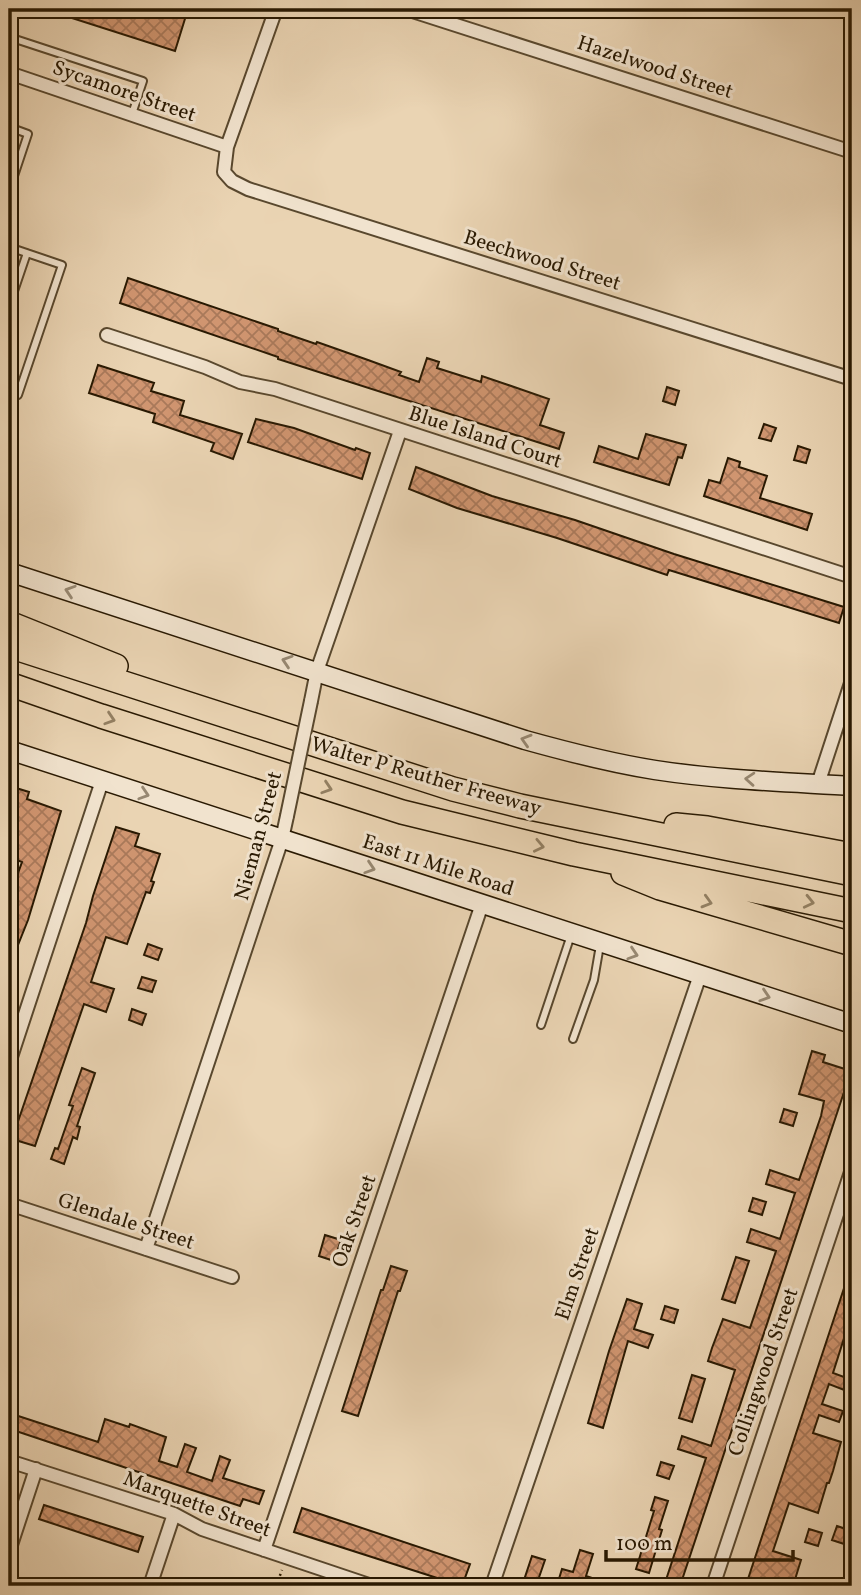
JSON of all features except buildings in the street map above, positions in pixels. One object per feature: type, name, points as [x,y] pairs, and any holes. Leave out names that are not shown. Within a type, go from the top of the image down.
[{"type":"highway","points":[[9,623],[141,675],[277,719],[370,763]]},
{"type":"highway","name":"Walter P Reuther Freeway","points":[[9,646],[370,763],[520,806],[852,874]]},
{"type":"highway","name":"Walter P Reuther Freeway","points":[[9,684],[402,812],[574,854],[852,911]]},
{"type":"highway","points":[[9,691],[46,697]]},
{"type":"highway","points":[[596,821],[707,828],[852,855]]},
{"type":"highway","points":[[574,854],[660,888],[852,944]]},
{"type":"main road","points":[[9,572],[525,740],[588,757],[655,770],[717,777],[852,786]]},
{"type":"main road","name":"East 11 Mile Road","points":[[9,750],[852,1024]]},
{"type":"street","points":[[227,147],[276,9]]},
{"type":"street","name":"Hazelwood Street","points":[[407,9],[852,152]]},
{"type":"street","name":"Sycamore Street","points":[[9,73],[227,147]]},
{"type":"street","name":"Beechwood Street","points":[[227,147],[224,172],[232,181],[248,189],[852,379]]},
{"type":"street","name":"Blue Island Court","points":[[107,335],[205,367],[240,382],[275,389],[852,577]]},
{"type":"street","name":"Nieman Street","points":[[146,1249],[282,839],[317,671],[400,431]]},
{"type":"street","points":[[818,784],[852,680]]},
{"type":"street","points":[[9,1063],[102,781]]},
{"type":"street","name":"Oak Street","points":[[264,1550],[482,904]]},
{"type":"street","name":"Elm Street","points":[[492,1586],[700,975]]},
{"type":"street","name":"Collingwood Street","points":[[713,1586],[852,1169]]},
{"type":"street","name":"Glendale Street","points":[[9,1204],[232,1277]]},
{"type":"street","name":"Marquette Street","points":[[9,1461],[174,1514],[202,1529],[372,1586]]},
{"type":"street","points":[[9,1551],[36,1469]]},
{"type":"street","points":[[150,1586],[174,1514]]},
{"type":"lane","points":[[9,37],[143,81],[132,115]]},
{"type":"lane","points":[[9,127],[28,134],[9,191]]},
{"type":"lane","points":[[9,163],[17,166]]},
{"type":"lane","points":[[9,247],[62,265],[18,395],[9,392]]},
{"type":"lane","points":[[9,306],[27,253]]},
{"type":"lane","points":[[541,1025],[572,934]]},
{"type":"lane","points":[[573,1039],[594,981],[600,943]]},
{"type":"path","points":[[276,1586],[282,1570]]}]
